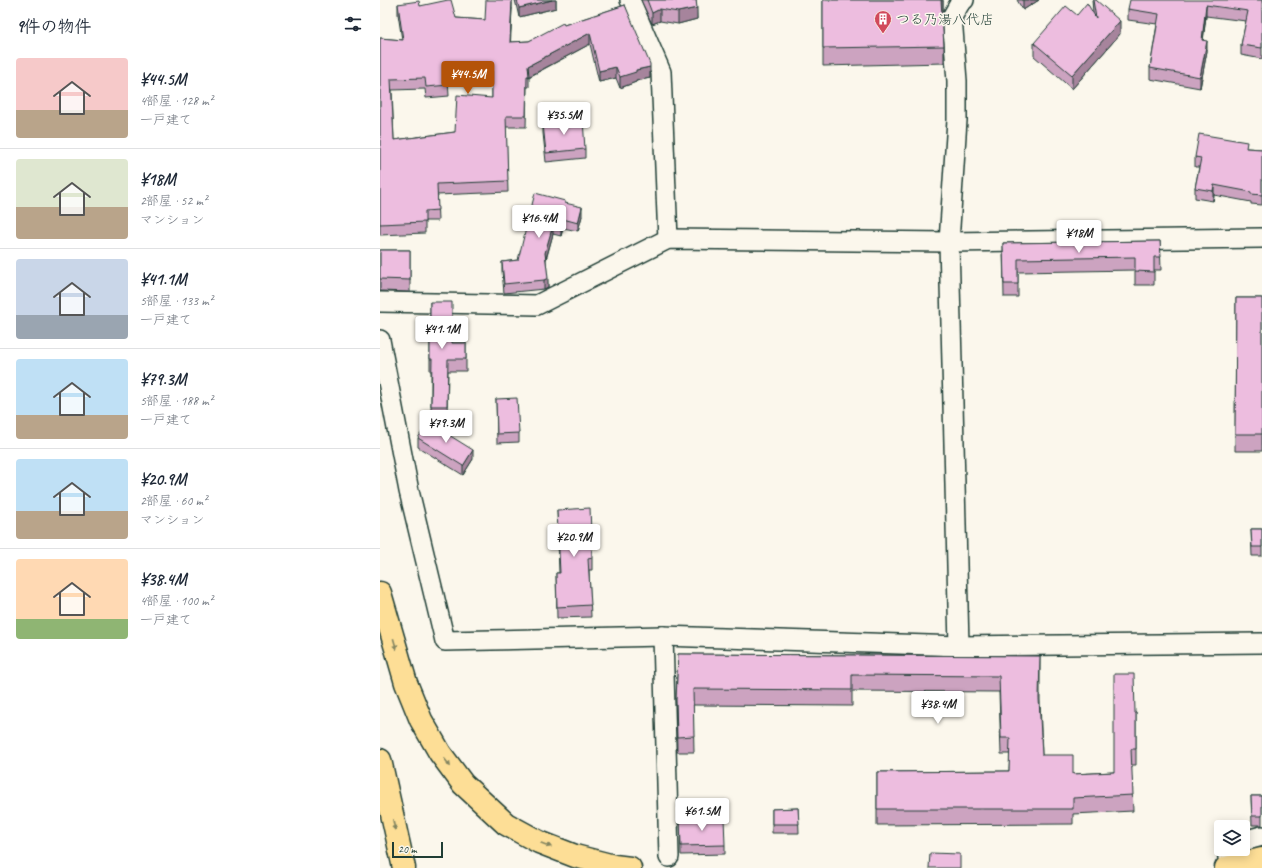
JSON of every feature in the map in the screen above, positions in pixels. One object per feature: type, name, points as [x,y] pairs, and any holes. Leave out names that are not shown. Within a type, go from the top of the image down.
[{"type":"highway","points":[[380,593],[406,683],[421,720],[440,753],[463,784],[506,824],[539,842],[575,856],[614,866],[630,868]]},
{"type":"highway","points":[[380,760],[403,863]]},
{"type":"highway","points":[[1227,858],[1262,858]]},
{"type":"street","points":[[630,0],[661,72],[668,239]]},
{"type":"street","points":[[959,646],[949,242],[958,120],[957,81],[952,17],[960,3],[964,0]]},
{"type":"street","points":[[380,302],[538,305],[668,239],[949,242],[1262,238]]},
{"type":"street","points":[[380,340],[409,491],[445,641],[663,636],[959,646],[1262,643]]},
{"type":"street","points":[[663,636],[669,857]]},
{"type":"street","points":[[1250,839],[1262,836]]},
{"type":"building","points":[[451,0],[456,18],[485,20],[486,0],[512,0],[510,42],[529,41],[563,23],[564,25],[625,5],[650,67],[636,70],[636,72],[620,77],[616,67],[599,71],[590,33],[528,66],[529,76],[527,76],[526,116],[506,116],[508,181],[437,184],[438,210],[425,211],[425,222],[380,224],[380,38],[403,40],[398,4],[419,1],[420,6]],"holes":[[[447,68],[492,71],[492,98],[457,95],[455,132],[394,140],[391,79],[425,78],[426,87],[449,85]]]},
{"type":"building","points":[[517,0],[552,0],[519,8]]},
{"type":"building","points":[[647,0],[696,0],[697,8],[678,12],[660,9],[652,13]]},
{"type":"building","name":"つる乃湯八代店","points":[[823,0],[941,0],[944,46],[823,48]]},
{"type":"building","points":[[1093,0],[1096,0],[1120,21],[1072,75],[1034,43],[1066,6],[1077,15],[1087,3],[1096,18]]},
{"type":"building","points":[[1130,0],[1262,0],[1262,48],[1241,45],[1248,11],[1206,5],[1202,40],[1207,41],[1200,77],[1150,68],[1159,14],[1128,9]]},
{"type":"building","points":[[583,120],[585,149],[546,153],[543,124]]},
{"type":"building","points":[[1199,134],[1247,142],[1246,148],[1262,149],[1262,195],[1251,194],[1251,192],[1214,185],[1213,191],[1195,188],[1201,158],[1195,157]]},
{"type":"building","points":[[535,193],[582,207],[578,223],[563,219],[561,227],[553,225],[545,253],[548,278],[544,280],[504,284],[502,262],[518,260]]},
{"type":"building","points":[[1160,241],[1161,257],[1154,257],[1154,272],[1135,271],[1135,257],[1018,259],[1018,284],[1004,284],[1003,243]]},
{"type":"building","points":[[380,250],[410,250],[410,280],[380,279]]},
{"type":"building","points":[[1236,298],[1262,298],[1262,434],[1235,434]]},
{"type":"building","points":[[430,302],[452,302],[452,343],[466,343],[466,359],[448,359],[447,406],[431,406],[432,359],[430,359]]},
{"type":"building","points":[[517,398],[519,433],[497,434],[496,399]]},
{"type":"building","points":[[428,422],[473,450],[463,466],[418,438]]},
{"type":"building","points":[[590,508],[592,558],[588,559],[591,605],[557,607],[556,573],[560,573],[557,510]]},
{"type":"building","points":[[1251,529],[1262,529],[1262,547],[1252,547]]},
{"type":"building","points":[[678,654],[1040,656],[1039,698],[1042,755],[1073,755],[1073,774],[1114,772],[1114,674],[1134,674],[1136,749],[1131,749],[1133,795],[1073,798],[1073,809],[877,809],[877,772],[1009,771],[1010,738],[1001,738],[999,676],[852,675],[852,690],[693,689],[694,736],[677,737],[676,700]]},
{"type":"building","points":[[1251,796],[1262,796],[1262,816],[1252,816]]},
{"type":"building","points":[[798,808],[799,824],[772,824],[772,809]]},
{"type":"building","points":[[724,818],[725,845],[681,846],[680,819]]},
{"type":"building","points":[[930,853],[960,854],[960,868],[929,868]]},
{"type":"place","name":"つる乃湯八代店","points":[[883,34]]}]
